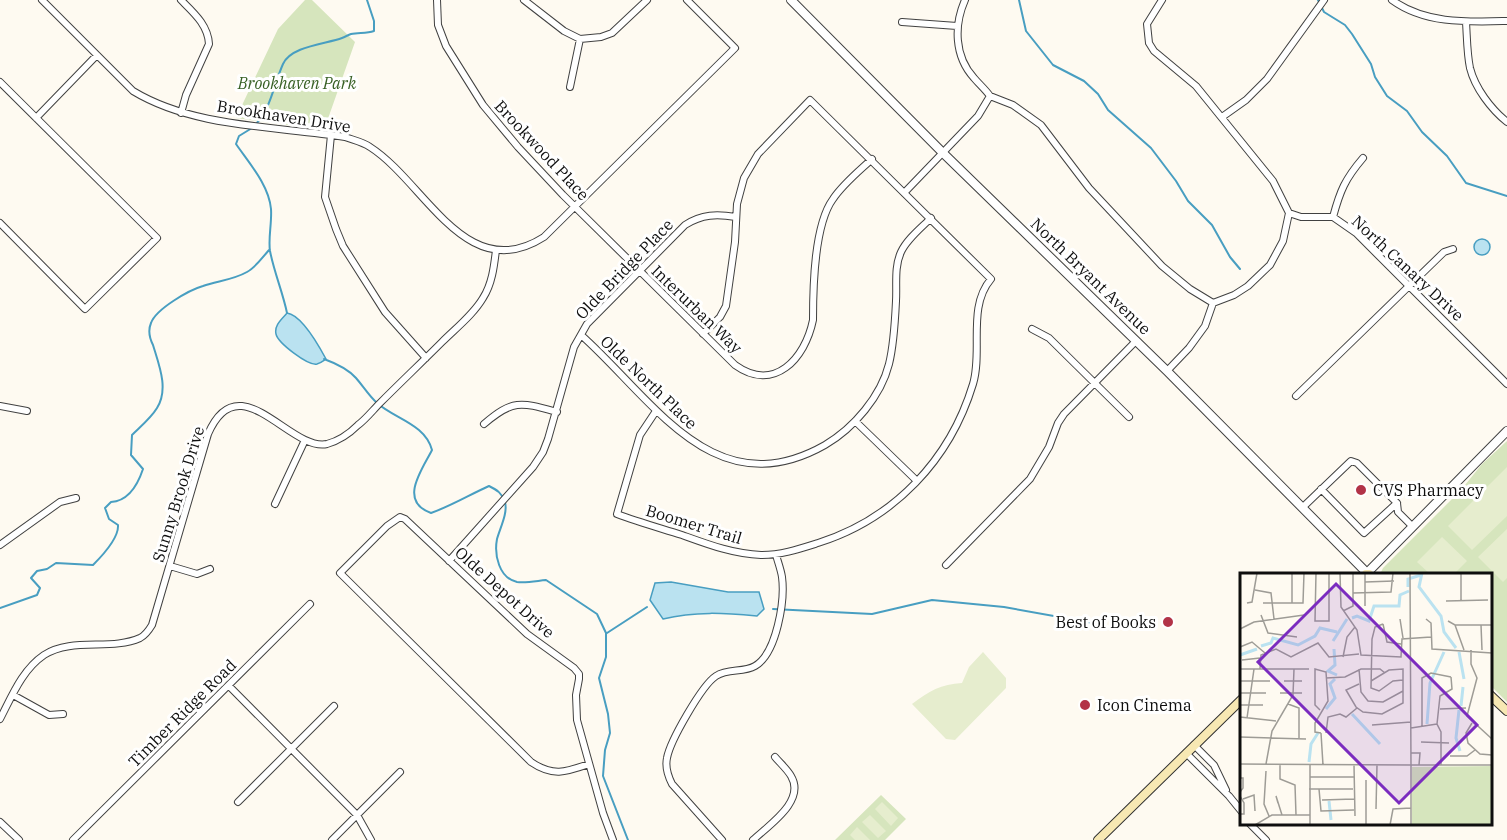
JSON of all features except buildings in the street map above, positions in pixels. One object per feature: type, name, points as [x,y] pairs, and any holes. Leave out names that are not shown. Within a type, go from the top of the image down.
[{"type":"main road","points":[[1492,696],[1507,711]]},
{"type":"main road","points":[[1098,840],[1240,701]]},
{"type":"street","name":"Brookhaven Drive","points":[[42,0],[133,91],[150,101],[181,113],[345,137],[370,146],[464,237],[496,250],[531,246],[544,237],[735,48],[687,0]]},
{"type":"street","points":[[181,113],[186,95],[209,44],[200,19],[182,0]]},
{"type":"street","name":"Brookwood Place","points":[[437,0],[438,26],[446,46],[483,105],[518,147],[639,271]]},
{"type":"street","points":[[524,0],[564,31],[580,39],[601,37],[612,33],[647,0]]},
{"type":"street","name":"North Bryant Avenue","points":[[791,0],[942,152],[1167,371],[1366,573]]},
{"type":"street","points":[[965,0],[957,26],[957,36],[965,66],[973,78],[990,96],[1013,105],[1041,125],[1089,188],[1162,266],[1190,289],[1213,303]]},
{"type":"street","points":[[1162,0],[1147,24],[1149,43],[1163,60],[1196,86],[1222,117],[1273,181],[1289,213],[1283,241],[1270,265],[1248,286],[1234,295],[1213,303],[1205,326],[1189,348],[1167,371]]},
{"type":"street","points":[[1222,117],[1246,100],[1267,79],[1324,0]]},
{"type":"street","points":[[1392,0],[1404,9],[1421,16],[1466,22],[1507,21]]},
{"type":"street","points":[[902,22],[957,26]]},
{"type":"street","points":[[1466,22],[1470,69],[1490,104],[1507,122]]},
{"type":"street","points":[[570,87],[580,39]]},
{"type":"street","points":[[36,118],[97,56]]},
{"type":"street","points":[[0,82],[157,238],[85,309],[0,224]]},
{"type":"street","points":[[904,193],[978,116],[990,96]]},
{"type":"street","points":[[703,334],[720,317],[726,306],[737,204],[744,178],[758,154],[810,100],[931,218]]},
{"type":"street","points":[[331,135],[325,197],[343,246],[380,306],[396,327],[426,358]]},
{"type":"street","points":[[1333,217],[1339,194],[1347,177],[1363,158]]},
{"type":"street","name":"Interurban Way","points":[[639,271],[735,365],[752,375],[775,372],[796,359],[810,333],[813,320],[819,230],[823,216],[838,192],[872,159]]},
{"type":"street","name":"North Canary Drive","points":[[1289,213],[1301,217],[1333,217],[1356,233],[1507,384]]},
{"type":"street","name":"Olde Bridge Place","points":[[449,561],[533,467],[543,452],[557,412],[574,347],[587,324],[675,233],[696,218],[719,214],[736,218]]},
{"type":"street","name":"Boomer Trail","points":[[656,411],[643,427],[617,514],[734,552],[776,555],[820,543],[853,530],[891,507],[932,467],[943,452],[967,404],[976,366],[979,305],[985,287],[991,279],[931,218]]},
{"type":"street","name":"Olde North Place","points":[[581,335],[681,434],[710,453],[751,463],[784,462],[798,458],[832,441],[855,421],[882,383],[888,366],[896,302],[896,268],[901,251],[931,218]]},
{"type":"street","points":[[1296,396],[1444,252],[1454,249]]},
{"type":"street","points":[[275,504],[305,440],[325,444],[350,432],[483,299],[493,275],[496,250]]},
{"type":"street","points":[[1032,329],[1049,338],[1129,417]]},
{"type":"street","points":[[946,565],[1030,480],[1064,414],[1136,341]]},
{"type":"street","points":[[484,424],[511,405],[519,404],[557,412]]},
{"type":"street","points":[[0,406],[27,411]]},
{"type":"street","name":"Sunny Brook Drive","points":[[0,719],[27,671],[53,650],[125,641],[140,638],[146,634],[152,625],[208,434],[219,416],[237,407],[251,408],[270,417],[305,440]]},
{"type":"street","points":[[855,421],[917,481]]},
{"type":"street","points":[[1368,573],[1507,431]]},
{"type":"street","points":[[1302,508],[1351,461],[1357,463],[1397,503],[1398,512],[1413,527]]},
{"type":"street","points":[[1321,489],[1364,533],[1397,503]]},
{"type":"street","points":[[0,545],[37,521],[60,502],[76,498]]},
{"type":"street","name":"Olde Depot Drive","points":[[589,764],[565,772],[541,769],[531,762],[340,573],[387,526],[400,518],[405,519],[414,525],[527,634],[574,668],[579,674],[576,713],[603,813],[614,840]]},
{"type":"street","points":[[723,840],[672,784],[666,761],[669,750],[688,714],[714,677],[730,670],[751,668],[764,658],[781,613],[782,577],[776,555]]},
{"type":"street","points":[[170,566],[197,573],[210,569]]},
{"type":"street","name":"Timber Ridge Road","points":[[73,840],[310,604]]},
{"type":"street","points":[[229,686],[357,815],[371,840]]},
{"type":"street","points":[[13,695],[49,715],[63,714]]},
{"type":"street","points":[[238,802],[334,706]]},
{"type":"street","points":[[1194,745],[1214,765],[1229,796]]},
{"type":"street","points":[[1186,753],[1240,810]]},
{"type":"street","points":[[753,840],[782,813],[794,795],[795,786],[791,776],[775,757]]},
{"type":"street","points":[[332,840],[400,772]]},
{"type":"street","points":[[0,822],[19,840]]},
{"type":"street","points":[[1251,825],[1266,840]]},
{"type":"green space","name":"Brookhaven Park","points":[[305,0],[312,0],[355,42],[324,130],[236,118],[278,29]]},
{"type":"green space","points":[[1507,441],[1507,702],[1492,687],[1492,573],[1380,573],[1461,490],[1482,464]]},
{"type":"green space","points":[[1507,467],[1507,516],[1472,550],[1448,526]]},
{"type":"green space","points":[[1507,529],[1507,578],[1503,582],[1478,557]]},
{"type":"green space","points":[[1442,537],[1467,561],[1455,573],[1429,573],[1417,562]]},
{"type":"green space","points":[[983,652],[1006,678],[1006,688],[955,740],[946,739],[912,704],[936,689],[962,683],[969,667]]},
{"type":"green space","points":[[881,795],[906,819],[885,840],[835,840]]},
{"type":"green space","points":[[882,802],[898,818],[891,826],[875,809]]},
{"type":"green space","points":[[870,815],[886,831],[878,838],[862,822]]},
{"type":"green space","points":[[857,827],[870,840],[855,840],[850,835]]},
{"type":"water","points":[[1479,239],[1485,239],[1490,247],[1488,253],[1479,255],[1474,250],[1474,244]]},
{"type":"water","points":[[287,313],[293,315],[304,325],[326,359],[313,364],[282,343],[276,334],[276,328]]},
{"type":"water","points":[[671,582],[728,592],[759,592],[764,609],[757,616],[698,614],[663,619],[650,600],[655,583]]},
{"type":"waterway","points":[[256,124],[272,96],[283,64],[293,53],[351,34],[374,31],[374,21],[367,0]]},
{"type":"waterway","points":[[1019,0],[1026,31],[1053,65],[1084,81],[1098,94],[1108,110],[1151,148],[1188,201],[1212,225],[1230,257],[1240,269]]},
{"type":"waterway","points":[[1318,0],[1324,12],[1345,25],[1352,34],[1387,96],[1407,111],[1422,132],[1447,156],[1466,183],[1507,196]]},
{"type":"waterway","points":[[252,128],[239,136],[236,144],[267,191],[271,209],[270,251],[287,313]]},
{"type":"waterway","points":[[0,608],[37,595],[40,588],[31,578],[37,571],[47,569],[56,563],[93,565],[113,541],[118,525],[109,519],[105,508],[111,502],[128,495],[138,480],[143,469],[131,455],[132,435],[155,412],[161,401],[163,385],[150,334],[150,326],[154,318],[166,306],[197,288],[247,272],[269,250]]},
{"type":"waterway","points":[[324,359],[349,372],[377,403],[416,428],[428,441],[432,450],[415,484],[414,493],[421,508],[431,513],[489,486],[499,492],[506,506],[497,539],[497,559],[506,576],[517,582],[546,580],[597,614],[606,633],[606,657],[599,678],[610,733],[605,750],[603,776],[628,840]]},
{"type":"waterway","points":[[773,609],[872,614],[932,600],[1004,607],[1093,623]]},
{"type":"waterway","points":[[607,633],[647,607]]},
{"type":"place","name":"CVS Pharmacy","points":[[1361,490]]},
{"type":"place","name":"Best of Books","points":[[1168,622]]},
{"type":"place","name":"Icon Cinema","points":[[1085,705]]}]
